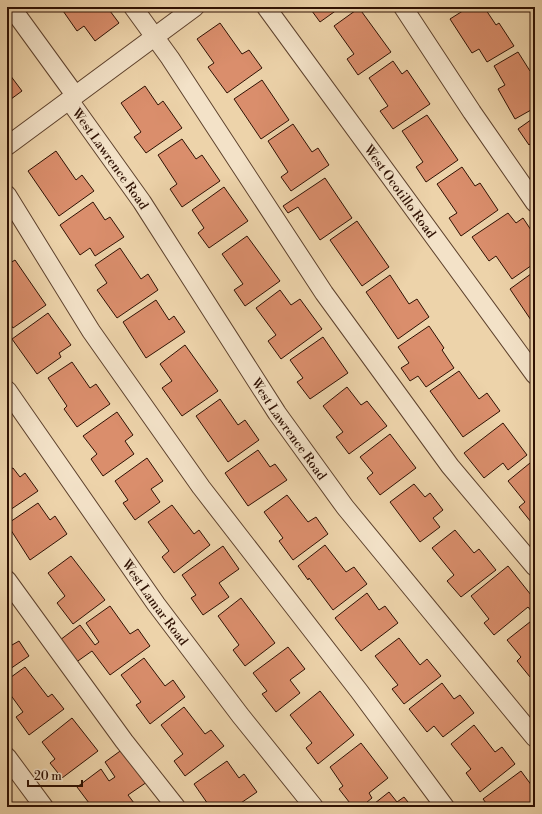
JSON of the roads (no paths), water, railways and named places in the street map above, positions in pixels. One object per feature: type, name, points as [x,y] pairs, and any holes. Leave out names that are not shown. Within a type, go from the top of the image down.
[{"type":"street","name":"West Lawrence Road","points":[[10,7],[142,202],[277,413],[345,507],[535,738]]},
{"type":"street","points":[[133,7],[154,36],[324,293],[450,466],[535,567]]},
{"type":"street","points":[[7,146],[195,7]]},
{"type":"street","name":"West Ocotillo Road","points":[[266,7],[535,375]]},
{"type":"street","points":[[403,7],[472,112],[535,203]]},
{"type":"street","points":[[7,195],[91,331],[201,487],[359,691],[445,807]]},
{"type":"street","name":"West Lamar Road","points":[[10,401],[156,604],[240,715],[314,807]]},
{"type":"street","points":[[7,580],[124,742],[176,807]]},
{"type":"street","points":[[7,757],[44,807]]}]
